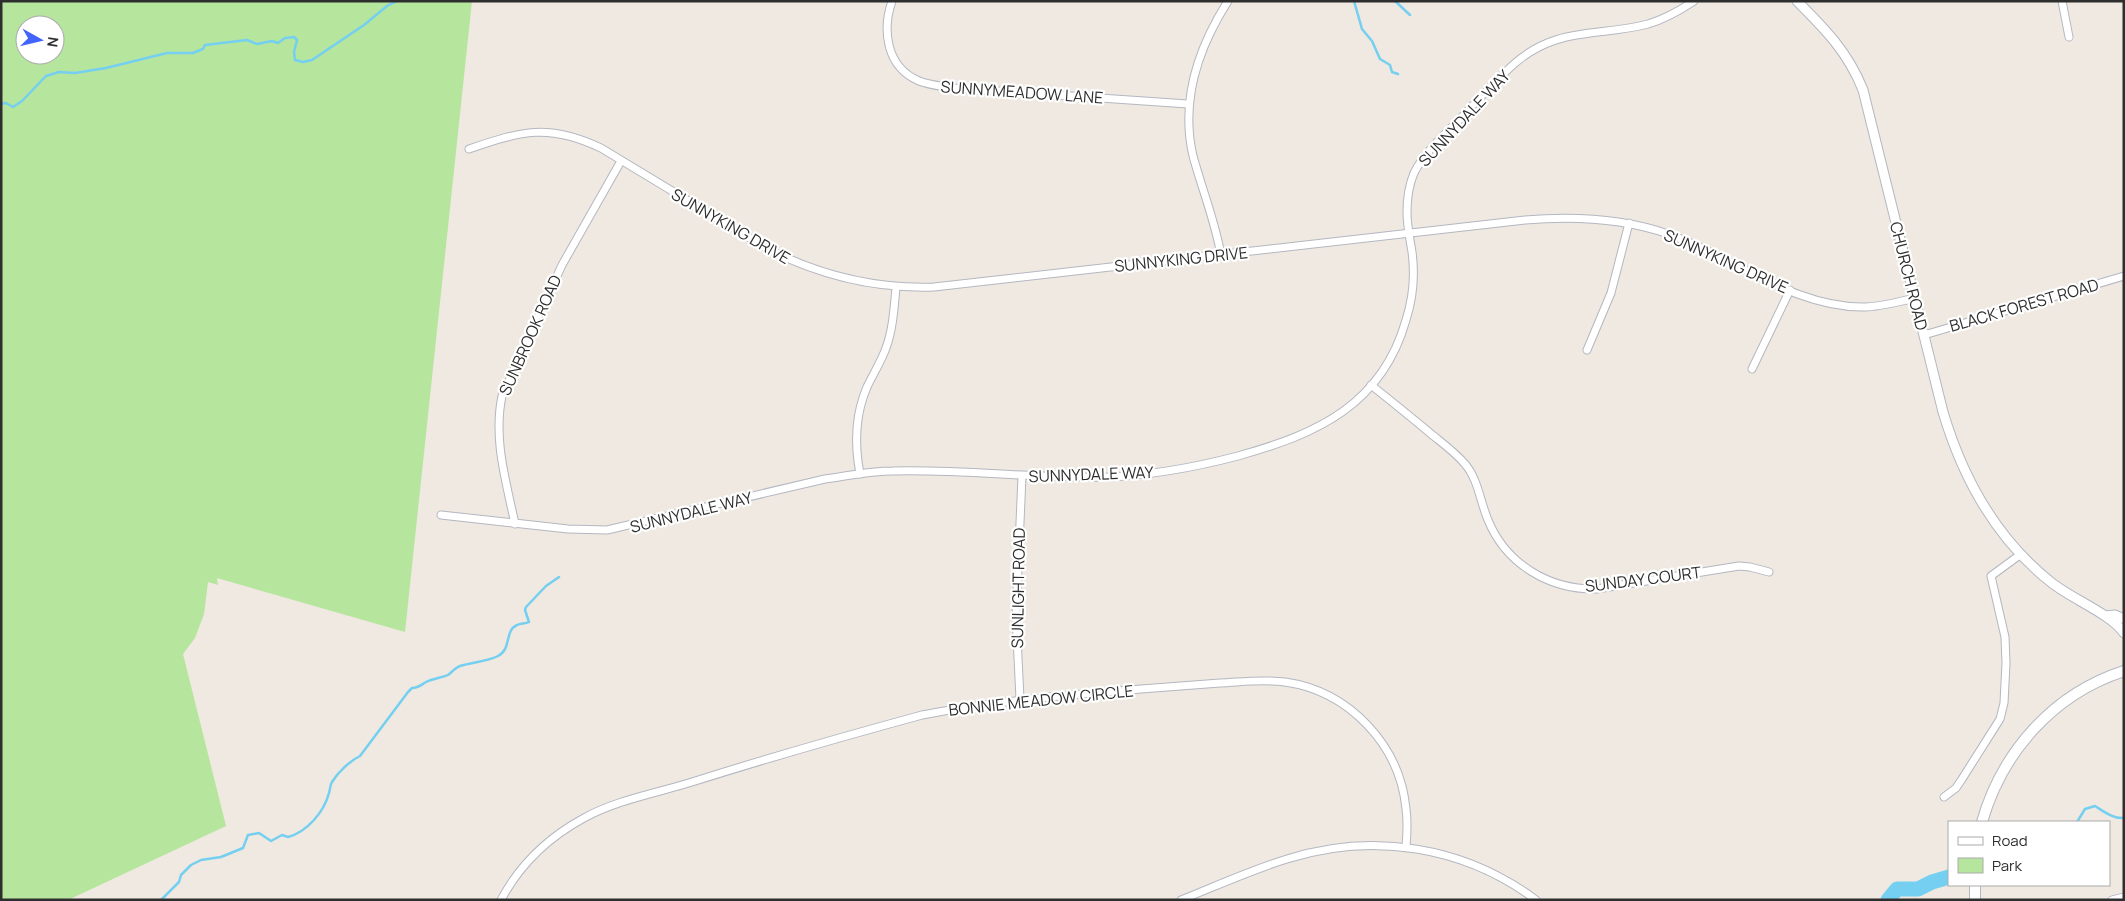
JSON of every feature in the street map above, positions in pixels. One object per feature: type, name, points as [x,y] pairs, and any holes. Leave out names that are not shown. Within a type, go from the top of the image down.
[{"type":"main road","points":[[1982,821],[2000,775],[2009,759],[2030,732],[2051,712],[2075,694],[2124,671]]},
{"type":"main road","points":[[1975,900],[1976,886]]},
{"type":"street","name":"SUNNYMEADOW LANE","points":[[892,1],[886,26],[888,43],[902,69],[918,80],[953,88],[1188,104]]},
{"type":"street","points":[[1221,255],[1216,227],[1193,155],[1189,131],[1188,104],[1202,49],[1228,1]]},
{"type":"street","name":"SUNNYDALE WAY","points":[[441,515],[590,531],[608,530],[825,479],[860,474],[890,471],[1082,477],[1135,475],[1194,467],[1285,442],[1319,426],[1348,408],[1371,385],[1393,353],[1407,319],[1411,302],[1413,274],[1407,199],[1414,174],[1420,162],[1500,77],[1517,62],[1538,48],[1560,38],[1577,34],[1645,25],[1670,16],[1694,1]]},
{"type":"street","name":"CHURCH ROAD","points":[[1797,1],[1841,48],[1858,78],[1868,109],[1943,412],[1960,463],[1991,517],[2021,554],[2052,583],[2076,600],[2106,616],[2124,633]]},
{"type":"street","points":[[2062,1],[2069,37]]},
{"type":"street","name":"SUNNYKING DRIVE","points":[[469,149],[524,132],[554,133],[588,142],[793,262],[844,279],[896,288],[934,287],[1559,218],[1593,218],[1655,229],[1820,302],[1849,306],[1876,306],[1915,298]]},
{"type":"street","name":"SUNBROOK ROAD","points":[[515,524],[498,442],[499,411],[502,396],[562,265],[621,161]]},
{"type":"street","points":[[1587,350],[1611,293],[1629,223]]},
{"type":"street","name":"BLACK FOREST ROAD","points":[[1924,335],[2124,276]]},
{"type":"street","points":[[860,474],[856,451],[858,420],[867,387],[886,348],[892,328],[896,288]]},
{"type":"street","points":[[1752,369],[1790,290]]},
{"type":"street","name":"SUNDAY COURT","points":[[1371,385],[1459,456],[1472,474],[1488,520],[1503,547],[1526,569],[1547,580],[1578,588],[1596,589],[1739,566],[1769,572]]},
{"type":"street","name":"SUNLIGHT ROAD","points":[[1020,699],[1016,616],[1022,476]]},
{"type":"street","points":[[1944,797],[1956,788],[2003,711],[2006,663],[2005,637],[1991,576],[2021,554]]},
{"type":"street","points":[[2106,616],[2115,615],[2124,619]]},
{"type":"street","name":"BONNIE MEADOW CIRCLE","points":[[501,900],[516,876],[536,852],[566,828],[597,812],[721,773],[922,714],[1020,699],[1255,681],[1283,682],[1318,691],[1358,715],[1376,734],[1389,754],[1401,781],[1405,802],[1406,847]]},
{"type":"street","points":[[1181,900],[1287,859],[1310,853],[1363,845],[1406,847],[1434,852],[1472,864],[1506,880],[1536,900]]},
{"type":"street","points":[[2112,900],[2124,897]]},
{"type":"green space","points":[[1,1],[472,1],[405,632],[217,578],[218,585],[208,582],[204,614],[195,638],[183,654],[226,826],[68,900],[1,900]]},
{"type":"waterway","points":[[1,104],[6,103],[13,107],[22,101],[46,76],[59,72],[75,73],[106,68],[167,53],[193,53],[203,49],[205,45],[247,40],[257,44],[272,41],[278,43],[285,38],[294,37],[297,40],[294,52],[295,60],[303,62],[312,60],[364,25],[387,6],[397,1]]},
{"type":"waterway","points":[[1354,1],[1362,29],[1372,41],[1380,59],[1390,65],[1392,72],[1398,74]]},
{"type":"waterway","points":[[1395,1],[1410,15]]},
{"type":"waterway","points":[[161,900],[179,882],[181,875],[191,865],[201,860],[221,857],[243,848],[248,835],[259,833],[271,841],[282,835],[288,837],[302,831],[319,814],[327,800],[331,783],[348,764],[360,756],[412,688],[448,675],[460,666],[489,660],[502,653],[513,628],[519,624],[529,622],[525,610],[526,607],[546,586],[559,577]]},
{"type":"waterway","points":[[2078,821],[2085,809],[2095,806],[2112,816],[2124,818]]},
{"type":"waterway","points":[[1888,900],[1897,889],[1918,889],[1948,877]]}]
